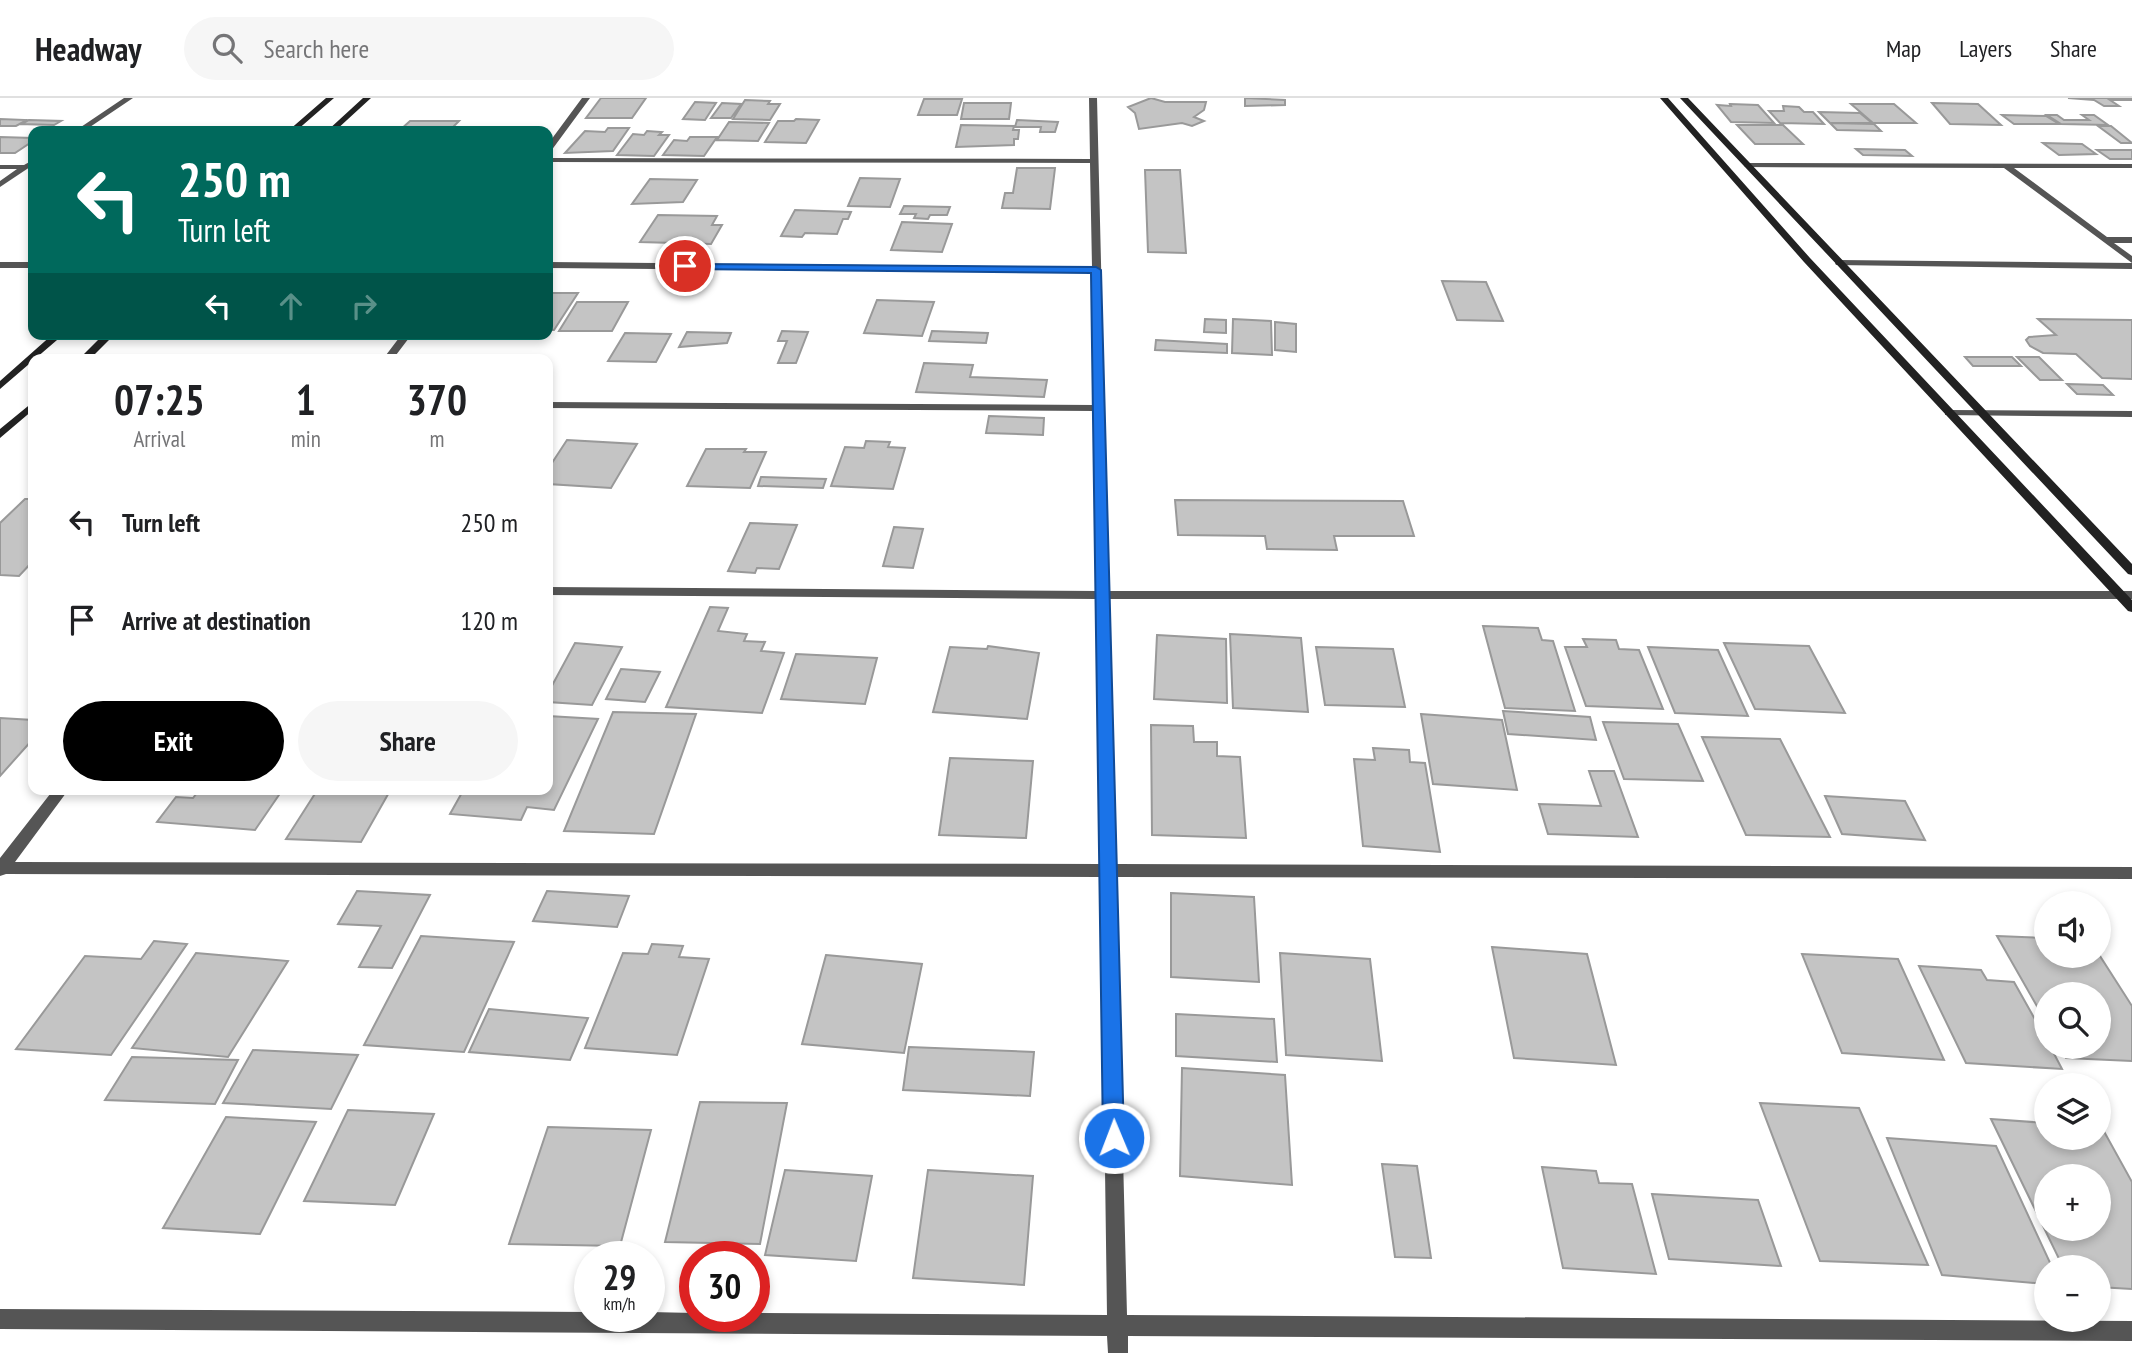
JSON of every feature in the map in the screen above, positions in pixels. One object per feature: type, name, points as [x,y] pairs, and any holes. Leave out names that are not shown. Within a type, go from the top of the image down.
[{"type":"main road","points":[[298,126],[330,98]]},
{"type":"main road","points":[[336,126],[367,98]]},
{"type":"main road","points":[[1664,98],[1807,260],[1949,413],[2126,595],[2132,608]]},
{"type":"main road","points":[[1684,98],[2132,571]]},
{"type":"main road","points":[[37,354],[53,340]]},
{"type":"main road","points":[[88,354],[104,340]]},
{"type":"main road","points":[[0,386],[28,362]]},
{"type":"main road","points":[[0,435],[28,410]]},
{"type":"street","points":[[87,126],[129,98]]},
{"type":"street","points":[[553,142],[586,98]]},
{"type":"street","points":[[1093,98],[1118,1353]]},
{"type":"street","points":[[553,160],[1094,161]]},
{"type":"street","points":[[0,167],[28,165]]},
{"type":"street","points":[[1748,165],[2132,166]]},
{"type":"street","points":[[0,185],[28,166]]},
{"type":"street","points":[[2006,166],[2132,260]]},
{"type":"street","points":[[2106,240],[2132,240]]},
{"type":"street","points":[[1839,263],[2132,266]]},
{"type":"street","points":[[0,265],[28,265]]},
{"type":"street","points":[[553,265],[1096,270]]},
{"type":"street","points":[[392,354],[402,340]]},
{"type":"street","points":[[553,405],[1098,408]]},
{"type":"street","points":[[1949,413],[2132,414]]},
{"type":"street","points":[[553,592],[2126,595]]},
{"type":"street","points":[[1,869],[57,795]]},
{"type":"street","points":[[1,869],[2132,873]]},
{"type":"street","points":[[0,1319],[2132,1331]]},
{"type":"building","points":[[601,98],[646,98],[632,118],[586,118]]},
{"type":"building","points":[[1151,98],[1165,102],[1206,102],[1204,110],[1194,117],[1204,121],[1192,126],[1182,123],[1139,129],[1135,113],[1128,107]]},
{"type":"building","points":[[1245,98],[1285,100],[1285,105],[1245,106]]},
{"type":"building","points":[[2068,98],[2132,100],[2110,100],[2119,106],[2104,106],[2094,100]]},
{"type":"building","points":[[924,99],[962,99],[957,115],[918,115]]},
{"type":"building","points":[[745,100],[780,104],[770,120],[733,119]]},
{"type":"building","points":[[695,102],[716,103],[705,120],[683,119]]},
{"type":"building","points":[[722,103],[741,104],[731,118],[711,118]]},
{"type":"building","points":[[964,103],[1011,103],[1009,119],[961,119]]},
{"type":"building","points":[[1932,103],[1978,104],[2001,125],[1950,124]]},
{"type":"building","points":[[1730,104],[1758,105],[1774,123],[1731,122],[1717,105],[1731,106]]},
{"type":"building","points":[[1851,104],[1894,104],[1916,123],[1873,123]]},
{"type":"building","points":[[1783,106],[1799,107],[1804,112],[1813,112],[1824,124],[1780,123],[1769,111],[1784,111]]},
{"type":"building","points":[[1819,112],[1860,113],[1872,123],[1830,123]]},
{"type":"building","points":[[2002,115],[2046,116],[2059,124],[2014,124]]},
{"type":"building","points":[[2047,115],[2057,115],[2064,120],[2089,120],[2082,115],[2094,115],[2108,125],[2061,124]]},
{"type":"building","points":[[0,119],[27,120],[16,126],[0,126]]},
{"type":"building","points":[[29,120],[61,121],[54,125],[22,124]]},
{"type":"building","points":[[819,120],[806,143],[765,142],[778,121]]},
{"type":"building","points":[[1017,120],[1058,122],[1055,132],[1040,132],[1041,127],[1015,127]]},
{"type":"building","points":[[410,121],[459,121],[454,126],[404,126]]},
{"type":"building","points":[[729,122],[769,123],[758,141],[717,140]]},
{"type":"building","points":[[1830,123],[1874,124],[1881,131],[1837,130]]},
{"type":"building","points":[[961,125],[1014,126],[1013,130],[1019,130],[1018,139],[1014,139],[1014,145],[956,147]]},
{"type":"building","points":[[1737,125],[1783,125],[1803,144],[1755,144]]},
{"type":"building","points":[[2098,126],[2111,126],[2132,143],[2121,143]]},
{"type":"building","points":[[608,128],[629,128],[613,151],[565,153],[585,131],[605,132]]},
{"type":"building","points":[[647,131],[669,135],[654,156],[617,155],[633,134],[644,135]]},
{"type":"building","points":[[0,137],[28,138],[28,144],[15,153],[0,153]]},
{"type":"building","points":[[690,137],[717,137],[704,156],[663,155],[674,140],[687,141]]},
{"type":"building","points":[[2043,143],[2082,144],[2096,154],[2059,155]]},
{"type":"building","points":[[1856,149],[1905,150],[1912,156],[1863,155]]},
{"type":"building","points":[[2097,150],[2132,150],[2132,159],[2110,159]]},
{"type":"building","points":[[1017,168],[1055,168],[1050,209],[1002,208],[1005,193],[1013,193]]},
{"type":"building","points":[[1145,170],[1180,170],[1186,253],[1148,252]]},
{"type":"building","points":[[860,178],[900,179],[890,207],[848,206]]},
{"type":"building","points":[[650,179],[697,180],[683,202],[632,204]]},
{"type":"building","points":[[904,206],[950,207],[947,215],[930,215],[928,219],[914,218],[916,214],[900,214]]},
{"type":"building","points":[[795,210],[851,212],[848,219],[843,219],[837,234],[805,233],[802,237],[781,236]]},
{"type":"building","points":[[658,215],[717,216],[712,225],[722,225],[711,244],[640,242]]},
{"type":"building","points":[[902,222],[952,224],[942,252],[891,250]]},
{"type":"building","points":[[1442,281],[1486,282],[1503,321],[1457,320]]},
{"type":"building","points":[[553,293],[578,293],[554,330]]},
{"type":"building","points":[[877,300],[934,302],[922,336],[864,333]]},
{"type":"building","points":[[577,302],[628,302],[612,331],[559,331]]},
{"type":"building","points":[[1205,319],[1226,320],[1226,333],[1204,332]]},
{"type":"building","points":[[1233,319],[1271,321],[1272,355],[1232,353]]},
{"type":"building","points":[[2038,319],[2132,320],[2132,379],[2102,378],[2076,354],[2043,353],[2030,346],[2026,340],[2029,337],[2056,335]]},
{"type":"building","points":[[1275,322],[1296,324],[1296,352],[1275,350]]},
{"type":"building","points":[[782,331],[808,332],[796,363],[778,363],[787,341],[778,341]]},
{"type":"building","points":[[932,331],[988,333],[986,343],[929,341]]},
{"type":"building","points":[[687,332],[731,333],[727,343],[679,347]]},
{"type":"building","points":[[625,333],[671,334],[656,362],[608,361]]},
{"type":"building","points":[[1156,340],[1227,344],[1227,353],[1155,350]]},
{"type":"building","points":[[1965,357],[2012,357],[2021,366],[1973,366]]},
{"type":"building","points":[[2017,357],[2039,357],[2062,380],[2040,380]]},
{"type":"building","points":[[924,363],[973,365],[970,377],[1047,380],[1044,397],[916,392]]},
{"type":"building","points":[[2067,384],[2103,385],[2113,395],[2077,394]]},
{"type":"building","points":[[989,416],[1044,418],[1043,435],[986,433]]},
{"type":"building","points":[[567,440],[637,444],[611,488],[553,484],[553,461]]},
{"type":"building","points":[[866,441],[890,442],[888,447],[905,448],[893,489],[831,486],[845,447],[864,448]]},
{"type":"building","points":[[706,449],[766,452],[750,488],[687,486]]},
{"type":"building","points":[[761,477],[826,479],[823,488],[758,486]]},
{"type":"building","points":[[28,499],[28,566],[19,576],[0,575],[0,523]]},
{"type":"building","points":[[1175,500],[1403,501],[1414,536],[1334,536],[1337,550],[1267,549],[1265,536],[1178,535]]},
{"type":"building","points":[[750,523],[797,525],[779,569],[757,568],[755,573],[728,571]]},
{"type":"building","points":[[894,527],[923,529],[913,568],[883,566]]},
{"type":"building","points":[[710,607],[728,608],[718,631],[747,634],[744,641],[765,642],[761,651],[784,653],[762,713],[666,707]]},
{"type":"building","points":[[1483,626],[1538,628],[1542,640],[1553,641],[1575,711],[1505,708]]},
{"type":"building","points":[[1230,634],[1301,638],[1308,712],[1233,708]]},
{"type":"building","points":[[1157,635],[1226,639],[1227,703],[1154,699]]},
{"type":"building","points":[[1583,639],[1616,640],[1619,649],[1639,650],[1663,709],[1586,706],[1565,647],[1587,647]]},
{"type":"building","points":[[575,643],[622,647],[592,705],[553,702],[553,684]]},
{"type":"building","points":[[1724,643],[1809,646],[1845,713],[1755,709]]},
{"type":"building","points":[[988,646],[1039,653],[1027,719],[933,712],[950,647],[987,649]]},
{"type":"building","points":[[1316,647],[1393,649],[1405,707],[1325,705]]},
{"type":"building","points":[[1648,647],[1718,650],[1748,716],[1675,713]]},
{"type":"building","points":[[796,654],[877,658],[865,704],[781,699]]},
{"type":"building","points":[[621,669],[660,672],[645,702],[606,699]]},
{"type":"building","points":[[1503,711],[1590,717],[1596,740],[1508,734]]},
{"type":"building","points":[[613,712],[696,714],[654,834],[564,831]]},
{"type":"building","points":[[1421,714],[1502,720],[1517,790],[1433,784]]},
{"type":"building","points":[[553,716],[598,719],[554,810],[527,807],[521,820],[450,814],[461,795],[553,795]]},
{"type":"building","points":[[0,718],[28,720],[28,745],[0,776]]},
{"type":"building","points":[[1603,722],[1678,724],[1703,781],[1624,779]]},
{"type":"building","points":[[1151,725],[1193,726],[1194,742],[1217,742],[1217,756],[1240,757],[1246,838],[1152,835]]},
{"type":"building","points":[[1702,737],[1780,739],[1830,837],[1746,835]]},
{"type":"building","points":[[1373,748],[1409,750],[1410,762],[1425,763],[1440,852],[1363,846],[1354,759],[1375,760]]},
{"type":"building","points":[[950,758],[1033,761],[1026,838],[939,835]]},
{"type":"building","points":[[1589,771],[1614,771],[1638,837],[1548,834],[1539,804],[1601,806]]},
{"type":"building","points":[[195,795],[279,795],[255,830],[157,822],[176,797],[193,798]]},
{"type":"building","points":[[314,795],[388,795],[361,842],[286,839]]},
{"type":"building","points":[[1825,796],[1905,801],[1925,840],[1842,834]]},
{"type":"building","points":[[357,891],[430,895],[392,968],[359,967],[381,926],[338,924]]},
{"type":"building","points":[[547,891],[629,896],[617,927],[533,921]]},
{"type":"building","points":[[1171,893],[1254,897],[1259,982],[1171,977]]},
{"type":"building","points":[[421,936],[514,942],[464,1052],[364,1045]]},
{"type":"building","points":[[1997,936],[2034,938],[2034,968],[2108,968],[2132,1006],[2132,1061],[2088,1059],[2111,1059],[2111,982],[2034,982],[2034,1001]]},
{"type":"building","points":[[154,941],[187,944],[111,1055],[16,1049],[85,956],[141,959]]},
{"type":"building","points":[[652,944],[683,946],[679,957],[709,959],[677,1055],[585,1048],[623,953],[648,954]]},
{"type":"building","points":[[1492,947],[1587,954],[1616,1065],[1514,1058]]},
{"type":"building","points":[[196,953],[288,961],[228,1057],[132,1048]]},
{"type":"building","points":[[1280,953],[1370,959],[1382,1061],[1286,1055]]},
{"type":"building","points":[[1802,954],[1898,959],[1944,1060],[1842,1053]]},
{"type":"building","points":[[826,955],[922,964],[904,1053],[802,1044]]},
{"type":"building","points":[[1919,966],[1981,970],[1987,980],[2014,982],[2034,1018],[2034,1059],[2057,1059],[2062,1069],[1966,1063]]},
{"type":"building","points":[[489,1009],[588,1018],[570,1060],[469,1052]]},
{"type":"building","points":[[1176,1014],[1274,1019],[1277,1062],[1176,1056]]},
{"type":"building","points":[[909,1047],[1034,1052],[1030,1096],[903,1090]]},
{"type":"building","points":[[253,1050],[358,1055],[331,1109],[223,1103]]},
{"type":"building","points":[[132,1057],[238,1060],[215,1104],[105,1100]]},
{"type":"building","points":[[1182,1068],[1285,1075],[1292,1185],[1180,1176]]},
{"type":"building","points":[[700,1102],[787,1103],[761,1241],[665,1242]]},
{"type":"building","points":[[1760,1103],[1859,1108],[1928,1265],[1820,1261]]},
{"type":"building","points":[[348,1110],[434,1114],[395,1205],[304,1201]]},
{"type":"building","points":[[226,1117],[316,1122],[260,1234],[163,1228]]},
{"type":"building","points":[[1991,1119],[2034,1122],[2034,1150],[2111,1150],[2111,1144],[2132,1182],[2132,1289],[2111,1288],[2111,1255],[2057,1255],[2050,1241],[2111,1241],[2111,1164],[2034,1164],[2034,1207]]},
{"type":"building","points":[[548,1127],[651,1130],[621,1241],[574,1241],[574,1245],[509,1244]]},
{"type":"building","points":[[1887,1138],[1996,1146],[2034,1228],[2034,1241],[2040,1241],[2046,1255],[2034,1255],[2034,1283],[1942,1275]]},
{"type":"building","points":[[1382,1164],[1417,1166],[1431,1258],[1395,1257]]},
{"type":"building","points":[[1542,1167],[1596,1171],[1599,1183],[1632,1184],[1656,1274],[1563,1268]]},
{"type":"building","points":[[785,1170],[872,1176],[856,1261],[770,1255],[768,1241]]},
{"type":"building","points":[[928,1170],[1033,1176],[1024,1285],[913,1278]]},
{"type":"building","points":[[1652,1194],[1758,1200],[1781,1266],[1669,1259]]},
{"type":"route","points":[[685,266],[1096,270],[1114,1138]]}]
